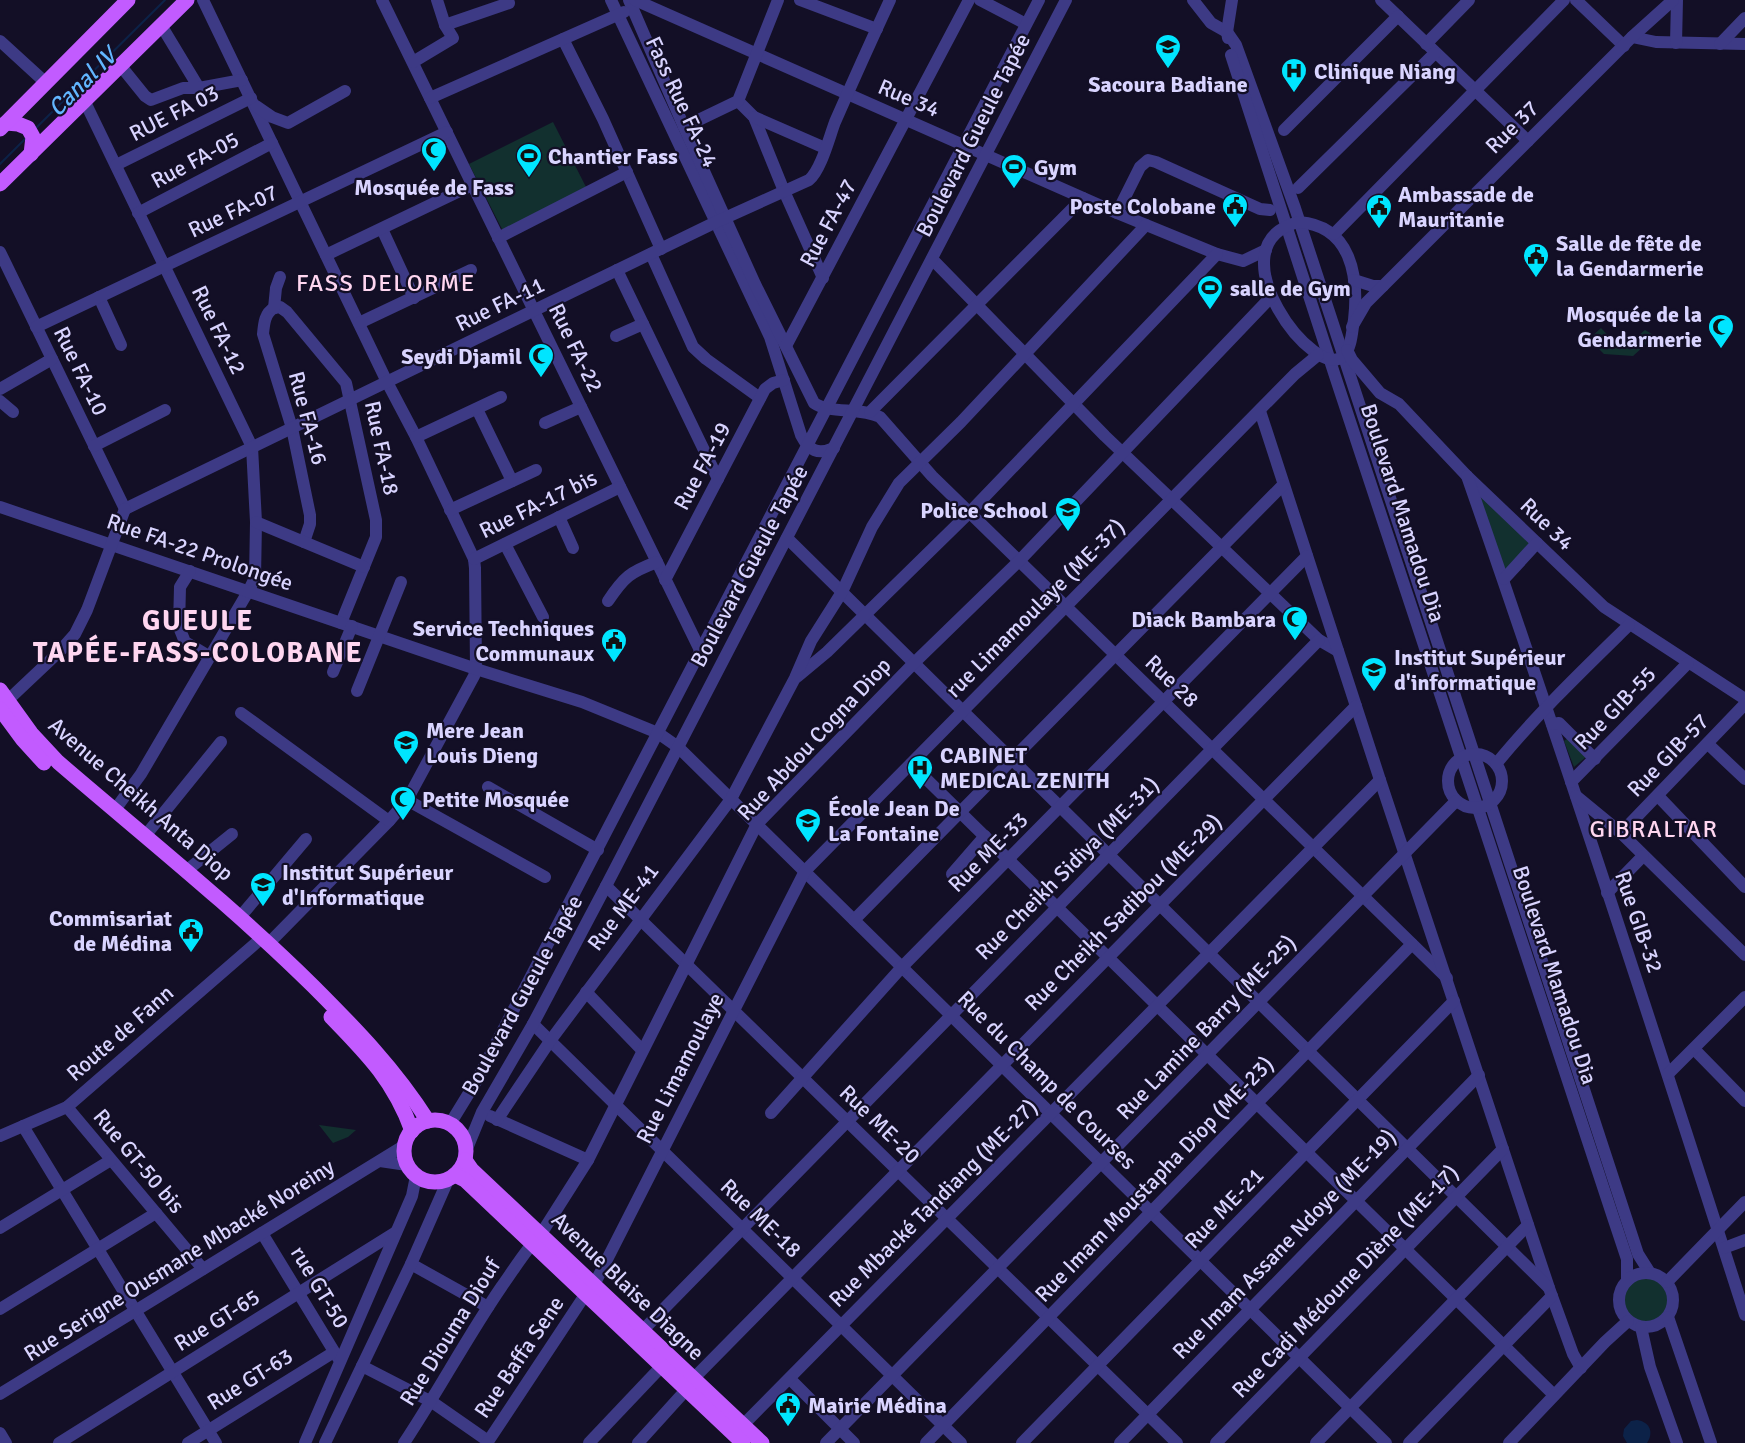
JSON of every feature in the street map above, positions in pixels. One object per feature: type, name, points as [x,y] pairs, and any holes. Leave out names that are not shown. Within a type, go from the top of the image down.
[{"type":"main road","points":[[3,126],[128,0]]},
{"type":"main road","points":[[0,184],[186,0]]},
{"type":"main road","points":[[3,126],[18,124],[28,128],[33,137],[31,154]]},
{"type":"main road","name":"Avenue Cheikh Anta Diop","points":[[2,700],[43,747],[114,811],[240,917],[376,1066],[398,1098],[411,1131]]},
{"type":"main road","name":"Avenue Cheikh Anta Diop","points":[[2,700],[23,740],[48,767],[262,943],[379,1053],[409,1090],[428,1121]]},
{"type":"main road","points":[[439,1120],[450,1124],[460,1133],[466,1155],[452,1177],[431,1182],[412,1170],[404,1155],[405,1145],[411,1131],[428,1121],[439,1120]]},
{"type":"main road","name":"Avenue Blaise Diagne","points":[[466,1155],[472,1170],[492,1197],[590,1290],[661,1366],[743,1425],[762,1443]]},
{"type":"main road","name":"Avenue Blaise Diagne","points":[[452,1177],[465,1180],[492,1197]]},
{"type":"main road","name":"Avenue Blaise Diagne","points":[[590,1290],[643,1330],[743,1443]]},
{"type":"street","points":[[203,0],[474,559],[476,669]]},
{"type":"street","name":"Rue FA-22","points":[[382,0],[700,651]]},
{"type":"street","points":[[413,62],[453,38],[445,25],[437,0]]},
{"type":"street","name":"Fass Rue FA-24","points":[[611,0],[721,220]]},
{"type":"street","points":[[684,127],[738,100],[778,0]]},
{"type":"street","points":[[800,0],[877,29]]},
{"type":"street","name":"Rue FA-11","points":[[125,509],[656,251],[809,180],[815,175],[847,94],[890,0]]},
{"type":"street","name":"Rue FA-47","points":[[786,346],[969,0]]},
{"type":"street","points":[[980,0],[1026,24]]},
{"type":"street","name":"Boulevard Gueule Tapée","points":[[450,1124],[469,1095],[598,850],[1039,0]]},
{"type":"street","name":"Boulevard Gueule Tapée","points":[[466,1155],[482,1112],[606,886],[1066,0]]},
{"type":"street","points":[[1193,0],[1211,23],[1227,32],[1236,45]]},
{"type":"street","points":[[1382,0],[1528,141]]},
{"type":"street","points":[[1298,188],[1431,49],[1469,0]]},
{"type":"street","points":[[1334,234],[1564,0]]},
{"type":"street","points":[[1576,0],[1628,42],[1745,44]]},
{"type":"street","points":[[1675,0],[1676,43]]},
{"type":"street","name":"Rue 37","points":[[1353,327],[1366,303],[1628,42],[1675,0]]},
{"type":"street","points":[[1211,23],[1227,13],[1234,1]]},
{"type":"street","points":[[1227,32],[1234,1]]},
{"type":"street","points":[[1234,1],[1236,45]]},
{"type":"street","points":[[445,25],[509,3]]},
{"type":"street","points":[[430,98],[617,14],[632,3],[770,338],[797,425],[806,446],[818,452],[834,448]]},
{"type":"street","name":"Rue 34","points":[[632,3],[756,54],[1117,213],[1217,254],[1243,261]]},
{"type":"street","points":[[1284,130],[1398,16]]},
{"type":"street","points":[[1719,44],[1745,18]]},
{"type":"street","points":[[161,25],[199,88]]},
{"type":"street","name":"Boulevard Mamadou Dia","points":[[1227,32],[1232,56],[1330,361],[1638,1254],[1650,1273]]},
{"type":"street","points":[[563,39],[627,172],[693,347],[706,360],[760,398]]},
{"type":"street","points":[[0,41],[46,83]]},
{"type":"street","name":"Boulevard Mamadou Dia","points":[[1236,45],[1345,353],[1468,756]]},
{"type":"street","points":[[120,65],[145,96],[151,100],[183,88],[199,88],[242,80]]},
{"type":"street","points":[[253,102],[272,117],[288,123],[345,91]]},
{"type":"street","points":[[738,100],[754,117],[823,278]]},
{"type":"street","name":"Rue FA-12","points":[[85,102],[252,447],[256,522],[255,578],[141,774],[114,811]]},
{"type":"street","name":"RUE FA 03","points":[[116,165],[253,102]]},
{"type":"street","points":[[754,117],[825,148]]},
{"type":"street","name":"Rue FA-07","points":[[36,327],[447,132]]},
{"type":"street","name":"Rue FA-05","points":[[138,213],[272,143]]},
{"type":"street","points":[[1117,213],[1140,167],[1148,160],[1260,209],[1270,210]]},
{"type":"street","points":[[498,238],[627,172]]},
{"type":"street","points":[[326,255],[472,185]]},
{"type":"street","points":[[721,220],[811,398],[819,406],[826,408],[870,412],[1083,198]]},
{"type":"street","points":[[1299,222],[1319,226],[1334,234],[1345,251],[1354,280],[1353,327],[1345,353],[1330,361],[1318,354],[1292,330],[1271,297],[1266,280],[1264,262],[1266,250],[1275,235],[1286,226],[1299,222]]},
{"type":"street","name":"Rue ME-41","points":[[497,1119],[550,1041],[731,799],[795,678],[811,640],[842,592],[887,500],[899,483],[961,422],[1146,225]]},
{"type":"street","points":[[382,230],[414,297]]},
{"type":"street","points":[[1266,250],[1243,261],[1266,280]]},
{"type":"street","name":"Rue FA-10","points":[[0,252],[125,509]]},
{"type":"street","points":[[795,678],[827,652],[970,512],[1217,254]]},
{"type":"street","points":[[932,259],[1122,452],[1319,640],[1338,651]]},
{"type":"street","points":[[359,323],[471,270]]},
{"type":"street","points":[[617,270],[718,479]]},
{"type":"street","name":"Rue FA-16","points":[[280,277],[276,288],[274,308],[269,311],[264,322],[263,334],[292,428],[310,515],[310,524],[304,542]]},
{"type":"street","points":[[1354,280],[1373,286],[1383,286]]},
{"type":"street","points":[[99,297],[121,345]]},
{"type":"street","name":"Rue Abdou Cogna Diop","points":[[536,1239],[588,1160],[757,824],[914,663],[1019,561],[1271,297]]},
{"type":"street","name":"Rue FA-18","points":[[274,308],[280,307],[299,324],[346,383],[377,529],[333,672]]},
{"type":"street","points":[[616,336],[643,324]]},
{"type":"street","name":"Rue 34","points":[[1345,353],[1380,393],[1399,404],[1467,476],[1604,608],[1745,699]]},
{"type":"street","name":"rue Limamoulaye (ME-37)","points":[[805,871],[1295,374],[1318,354]]},
{"type":"street","points":[[0,389],[52,358]]},
{"type":"street","name":"Rue FA-19","points":[[665,580],[760,398],[768,386],[784,380]]},
{"type":"street","points":[[416,437],[501,397]]},
{"type":"street","points":[[0,401],[13,412]]},
{"type":"street","points":[[545,423],[581,407]]},
{"type":"street","points":[[477,409],[512,481]]},
{"type":"street","points":[[94,446],[165,410]]},
{"type":"street","points":[[1260,411],[1528,1225],[1573,1354],[1581,1368]]},
{"type":"street","name":"Rue 28","points":[[870,412],[880,417],[919,461],[1019,561],[1447,978]]},
{"type":"street","points":[[450,510],[536,470]]},
{"type":"street","name":"Rue GIB-32","points":[[1467,476],[1504,579],[1576,796],[1745,1315]]},
{"type":"street","points":[[854,920],[1283,484]]},
{"type":"street","name":"Rue FA-17 bis","points":[[474,559],[620,487]]},
{"type":"street","name":"Rue FA-22 Prolongée","points":[[0,507],[476,669],[582,702],[658,733]]},
{"type":"street","points":[[2,700],[60,651],[75,634],[87,610],[125,509]]},
{"type":"street","points":[[559,518],[573,548]]},
{"type":"street","points":[[256,522],[364,567]]},
{"type":"street","points":[[787,538],[1551,1292]]},
{"type":"street","points":[[1504,579],[1537,543]]},
{"type":"street","points":[[505,544],[543,617]]},
{"type":"street","name":"Rue ME-33","points":[[771,1113],[902,967],[1165,703],[1307,556]]},
{"type":"street","points":[[609,601],[622,580],[640,568],[657,562]]},
{"type":"street","points":[[190,571],[180,587],[179,627],[184,642],[210,657]]},
{"type":"street","points":[[357,691],[401,582]]},
{"type":"street","points":[[1496,764],[1519,736],[1629,625]]},
{"type":"street","points":[[811,640],[827,652]]},
{"type":"street","name":"Rue Cheikh Sidiya (ME-31)","points":[[643,1330],[1319,640]]},
{"type":"street","name":"Rue GIB-55","points":[[1571,782],[1688,663]]},
{"type":"street","name":"Route de Fann","points":[[0,1136],[67,1107],[262,943],[389,821],[407,800],[476,669]]},
{"type":"street","name":"Rue GIB-57","points":[[1621,833],[1745,704]]},
{"type":"street","name":"Rue Cheikh Sadibou (ME-29)","points":[[638,1443],[792,1278],[1356,706]]},
{"type":"street","points":[[242,713],[389,821]]},
{"type":"street","points":[[1552,724],[1559,723],[1595,759]]},
{"type":"street","points":[[658,733],[678,747]]},
{"type":"street","points":[[145,836],[221,742]]},
{"type":"street","points":[[1708,744],[1745,779]]},
{"type":"street","name":"Rue du Champ de Courses","points":[[678,747],[1386,1443]]},
{"type":"street","points":[[1468,756],[1489,758],[1496,764],[1501,774],[1502,786],[1498,795],[1485,806],[1466,807],[1456,801],[1449,790],[1448,777],[1452,766],[1468,756]]},
{"type":"street","points":[[911,764],[1554,1395]]},
{"type":"street","name":"Rue Mbacké Tandiang (ME-27)","points":[[743,1425],[1380,780]]},
{"type":"street","points":[[488,787],[598,850]]},
{"type":"street","points":[[1576,796],[1621,833],[1745,955]]},
{"type":"street","points":[[1658,796],[1745,887]]},
{"type":"street","points":[[407,800],[545,877]]},
{"type":"street","name":"Rue Lamine Barry (ME-25)","points":[[826,1443],[1456,801]]},
{"type":"street","name":"Boulevard Mamadou Dia","points":[[1485,806],[1627,1259],[1628,1279]]},
{"type":"street","points":[[186,871],[232,834]]},
{"type":"street","points":[[952,874],[985,836]]},
{"type":"street","points":[[240,917],[306,839]]},
{"type":"street","points":[[1607,893],[1643,856]]},
{"type":"street","name":"Rue Limamoulaye","points":[[590,1290],[805,871]]},
{"type":"street","name":"Rue ME-20","points":[[606,886],[1177,1443]]},
{"type":"street","name":"Rue Imam Moustapha Diop (ME-23)","points":[[927,1443],[1412,944]]},
{"type":"street","points":[[586,992],[642,1050]]},
{"type":"street","points":[[1668,1074],[1745,997]]},
{"type":"street","name":"Rue ME-21","points":[[1022,1443],[1454,1001]]},
{"type":"street","name":"Rue ME-18","points":[[532,1024],[961,1443]]},
{"type":"street","points":[[1694,1049],[1745,1101]]},
{"type":"street","name":"Rue Imam Assane Ndoye (ME-19)","points":[[1120,1443],[1479,1075]]},
{"type":"street","name":"Rue GT-50 bis","points":[[67,1107],[203,1269]]},
{"type":"street","points":[[482,1112],[588,1160]]},
{"type":"street","points":[[22,1126],[216,1443]]},
{"type":"street","points":[[380,1161],[405,1145]]},
{"type":"street","name":"Rue Cadi Médoune Diène (ME-17)","points":[[1216,1443],[1503,1149]]},
{"type":"street","points":[[0,1228],[111,1160]]},
{"type":"street","points":[[305,1443],[412,1196],[412,1170],[380,1161]]},
{"type":"street","name":"Rue Serigne Ousmane Mbacké Noreiny","points":[[0,1394],[380,1161]]},
{"type":"street","points":[[325,1443],[452,1177]]},
{"type":"street","points":[[1667,1282],[1745,1202]]},
{"type":"street","points":[[0,1309],[156,1213]]},
{"type":"street","points":[[1316,1443],[1528,1225]]},
{"type":"street","name":"Rue GT-65","points":[[59,1443],[396,1232]]},
{"type":"street","name":"rue GT-50","points":[[262,1233],[341,1363]]},
{"type":"street","name":"Rue Diouma Diouf","points":[[404,1443],[432,1402],[488,1308],[536,1239]]},
{"type":"street","points":[[1724,1248],[1745,1240]]},
{"type":"street","points":[[411,1264],[488,1308]]},
{"type":"street","points":[[1650,1273],[1660,1276],[1667,1282],[1674,1302],[1668,1317],[1655,1326],[1641,1327],[1629,1321],[1621,1312],[1618,1300],[1621,1289],[1628,1279],[1635,1275],[1650,1273]]},
{"type":"street","name":"Rue Baffa Sene","points":[[488,1442],[590,1290]]},
{"type":"street","points":[[1409,1443],[1504,1346],[1551,1292]]},
{"type":"street","points":[[1668,1317],[1711,1443]]},
{"type":"street","points":[[1509,1443],[1629,1321]]},
{"type":"street","points":[[1641,1327],[1650,1367],[1677,1443]]},
{"type":"street","name":"Rue GT-63","points":[[188,1443],[334,1352]]},
{"type":"street","points":[[362,1366],[432,1402],[488,1442]]},
{"type":"street","points":[[589,1443],[661,1366]]},
{"type":"street","points":[[790,1379],[854,1443]]},
{"type":"street","points":[[0,1433],[6,1443]]},
{"type":"green space","name":"Chantier Fass","points":[[553,122],[587,189],[503,231],[469,164]]},
{"type":"green space","points":[[1601,328],[1616,344],[1627,345],[1645,330],[1655,336],[1633,356],[1604,354],[1589,339]]},
{"type":"green space","points":[[1476,491],[1531,542],[1505,570]]},
{"type":"green space","points":[[1568,738],[1586,757],[1574,767],[1564,741]]},
{"type":"green space","points":[[319,1125],[356,1130],[348,1137],[333,1143]]},
{"type":"green space","points":[[1646,1274],[1655,1276],[1666,1285],[1671,1299],[1669,1308],[1660,1319],[1646,1324],[1637,1322],[1626,1313],[1621,1299],[1623,1290],[1632,1279]]},
{"type":"water","points":[[1637,1420],[1648,1425],[1650,1435],[1647,1443],[1627,1443],[1623,1436],[1624,1429],[1631,1421]]},
{"type":"waterway","name":"Canal IV","points":[[35,129],[165,0]]},
{"type":"waterway","name":"Canal IV","points":[[0,164],[27,137]]},
{"type":"place","name":"Sacoura Badiane","points":[[1168,70]]},
{"type":"place","name":"Clinique Niang","points":[[1294,94]]},
{"type":"place","name":"Mosquée de Fass","points":[[434,173]]},
{"type":"place","name":"Chantier Fass","points":[[529,179]]},
{"type":"place","name":"Gym","points":[[1014,190]]},
{"type":"place","name":"Poste Colobane","points":[[1235,229]]},
{"type":"place","name":"Ambassade de Mauritanie","points":[[1379,230]]},
{"type":"place","name":"Salle de fête de la Gendarmerie","points":[[1536,279]]},
{"type":"place","name":"salle de Gym","points":[[1210,311]]},
{"type":"place","name":"Mosquée de la Gendarmerie","points":[[1721,350]]},
{"type":"place","name":"Seydi Djamil","points":[[541,379]]},
{"type":"place","name":"Police School","points":[[1068,533]]},
{"type":"place","name":"Diack Bambara","points":[[1295,642]]},
{"type":"place","name":"Service Techniques Communaux","points":[[614,664]]},
{"type":"place","name":"Institut Supérieur d'informatique","points":[[1374,693]]},
{"type":"place","name":"Mere Jean Louis Dieng","points":[[406,766]]},
{"type":"place","name":"CABINET MEDICAL ZENITH","points":[[920,791]]},
{"type":"place","name":"Petite Mosquée","points":[[403,822]]},
{"type":"place","name":"École Jean De La Fontaine","points":[[808,844]]},
{"type":"place","name":"Institut Supérieur d'Informatique","points":[[263,908]]},
{"type":"place","name":"Commisariat de Médina","points":[[191,954]]},
{"type":"place","name":"Mairie Médina","points":[[788,1428]]},
{"type":"district","name":"FASS DELORME","points":[[386,283]]},
{"type":"district","name":"GUEULE TAPÉE-FASS-COLOBANE","points":[[198,637]]},
{"type":"district","name":"GIBRALTAR","points":[[1654,829]]}]
